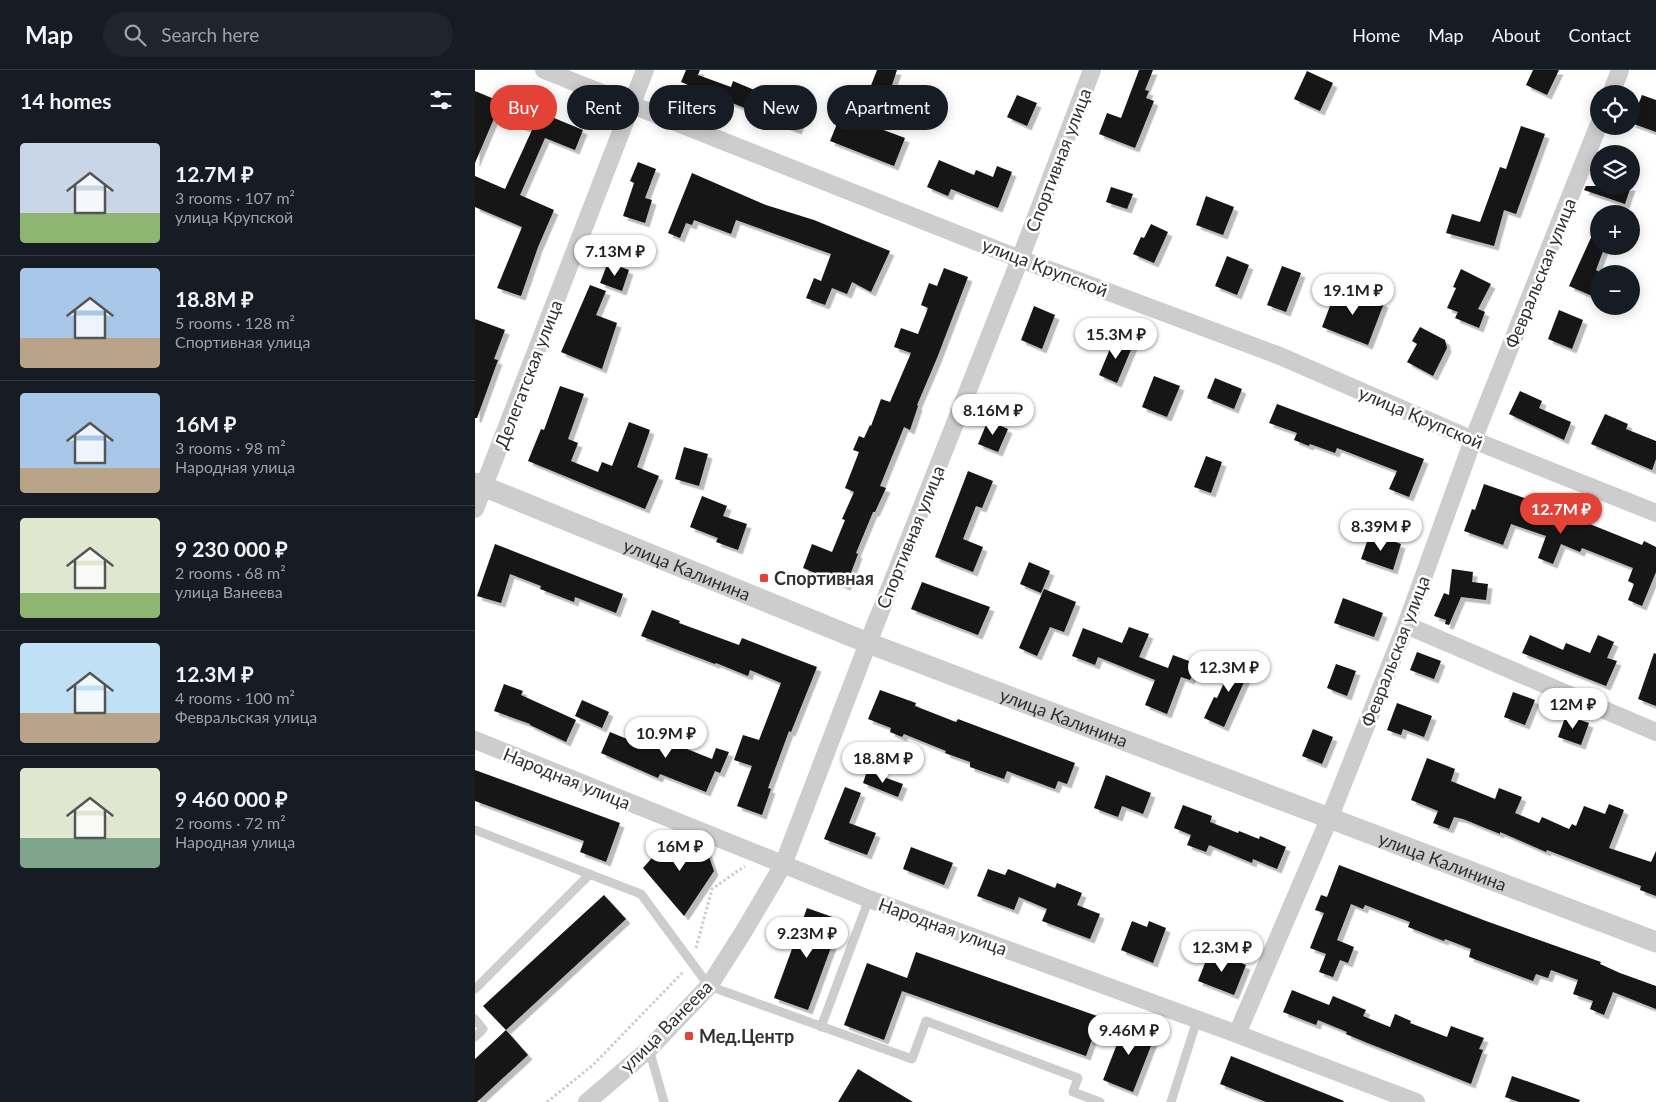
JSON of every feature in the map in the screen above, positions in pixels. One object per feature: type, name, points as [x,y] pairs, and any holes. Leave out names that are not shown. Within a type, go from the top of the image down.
[{"type":"street","name":"улица Крупской","points":[[544,70],[582,85]]},
{"type":"street","name":"Делегатская улица","points":[[639,86],[645,70]]},
{"type":"street","name":"Спортивная улица","points":[[783,866],[1092,70]]},
{"type":"street","points":[[1614,85],[1620,70]]},
{"type":"street","name":"улица Крупской","points":[[639,108],[1020,258],[1280,356],[1473,440],[1656,513]]},
{"type":"street","name":"Делегатская улица","points":[[475,509],[479,485],[622,130]]},
{"type":"street","name":"Февральская улица","points":[[1237,1034],[1329,819],[1406,624],[1473,440],[1595,135]]},
{"type":"street","name":"улица Калинина","points":[[479,485],[868,643],[1656,942]]},
{"type":"street","points":[[1406,624],[1656,732]]},
{"type":"street","name":"Народная улица","points":[[475,740],[783,866],[1416,1102]]},
{"type":"street","name":"улица Ванеева","points":[[587,1102],[649,1049],[709,986],[745,931],[783,866]]},
{"type":"lane","points":[[475,830],[641,894],[709,986],[912,1059],[926,1021],[1078,1078],[1073,1092],[1100,1102]]},
{"type":"lane","points":[[475,988],[590,874]]},
{"type":"lane","points":[[821,1027],[869,899]]},
{"type":"lane","points":[[475,1019],[483,1030],[475,1037]]},
{"type":"lane","points":[[1171,1102],[1197,1020]]},
{"type":"lane","points":[[649,1049],[664,1102]]},
{"type":"path","points":[[547,1102],[593,1065],[691,962],[712,889],[747,864]]},
{"type":"building","points":[[686,70],[700,70],[698,75],[726,85],[688,85],[681,82]]},
{"type":"building","points":[[877,70],[897,70],[892,85],[871,85]]},
{"type":"building","points":[[1139,70],[1153,70],[1145,90],[1149,91],[1146,98],[1154,101],[1135,148],[1099,134],[1107,113],[1121,118]]},
{"type":"building","points":[[1533,70],[1559,70],[1547,95],[1526,85]]},
{"type":"building","points":[[1307,71],[1333,83],[1320,111],[1294,99]]},
{"type":"building","points":[[733,81],[744,86],[744,108],[734,104],[734,85],[732,85]]},
{"type":"building","points":[[475,91],[490,97],[490,128],[475,163]]},
{"type":"building","points":[[1017,95],[1037,103],[1027,126],[1007,117]]},
{"type":"building","points":[[1642,95],[1656,100],[1656,132],[1640,126],[1640,100]]},
{"type":"building","points":[[557,119],[567,123],[567,130],[583,130],[575,150],[545,138],[520,195],[554,210],[538,247],[521,296],[497,288],[522,227],[475,207],[475,176],[505,189],[532,130],[557,130]]},
{"type":"building","points":[[1521,126],[1545,134],[1516,214],[1504,210],[1494,246],[1446,233],[1452,214],[1480,222],[1500,167],[1506,169]]},
{"type":"building","points":[[834,130],[884,130],[905,138],[894,166],[830,141]]},
{"type":"building","points":[[939,160],[974,175],[976,170],[993,177],[997,166],[1012,172],[998,208],[951,189],[948,196],[927,187]]},
{"type":"building","points":[[638,162],[656,169],[645,198],[652,200],[645,223],[623,216],[634,183],[630,181]]},
{"type":"building","points":[[692,173],[766,205],[814,220],[890,251],[871,292],[852,282],[847,294],[832,288],[825,305],[806,298],[814,278],[821,281],[831,254],[736,220],[731,234],[694,220],[692,225],[686,223],[680,238],[668,233]]},
{"type":"building","points":[[1586,186],[1590,186],[1590,192],[1584,190]]},
{"type":"building","points":[[1111,187],[1133,194],[1127,209],[1106,202]]},
{"type":"building","points":[[1599,195],[1628,195],[1625,204]]},
{"type":"building","points":[[1206,196],[1234,207],[1223,235],[1196,225]]},
{"type":"building","points":[[1151,224],[1168,232],[1154,263],[1133,254],[1141,237],[1144,238]]},
{"type":"building","points":[[1590,240],[1590,255],[1602,255],[1598,265],[1590,265],[1590,295],[1569,286]]},
{"type":"building","points":[[1227,256],[1249,265],[1237,295],[1215,286]]},
{"type":"building","points":[[608,262],[629,270],[622,291],[600,283]]},
{"type":"building","points":[[1282,266],[1301,273],[1286,312],[1267,305]]},
{"type":"building","points":[[944,268],[968,277],[917,405],[910,430],[904,427],[880,486],[886,488],[875,512],[873,512],[856,553],[858,554],[846,586],[803,568],[812,544],[832,552],[845,520],[842,519],[854,492],[845,488],[859,452],[853,450],[859,436],[864,438],[871,426],[881,399],[890,402],[911,353],[894,347],[901,328],[918,334],[928,308],[921,305],[929,283],[937,286]]},
{"type":"building","points":[[1461,269],[1491,284],[1478,309],[1485,312],[1479,328],[1455,318],[1458,312],[1447,308],[1456,288],[1453,287]]},
{"type":"building","points":[[590,285],[606,291],[596,315],[617,323],[602,369],[561,352]]},
{"type":"building","points":[[1336,290],[1353,296],[1354,292],[1384,303],[1368,345],[1322,327]]},
{"type":"building","points":[[1034,306],[1055,315],[1042,349],[1021,340]]},
{"type":"building","points":[[1559,310],[1583,320],[1572,349],[1548,339]]},
{"type":"building","points":[[475,319],[505,330],[494,359],[498,360],[477,418],[475,418]]},
{"type":"building","points":[[1420,327],[1445,340],[1447,348],[1433,376],[1407,362],[1417,344],[1412,341]]},
{"type":"building","points":[[1115,337],[1133,345],[1117,383],[1099,375]]},
{"type":"building","points":[[1154,376],[1180,386],[1167,417],[1142,407]]},
{"type":"building","points":[[1215,378],[1242,389],[1234,409],[1207,398]]},
{"type":"building","points":[[560,386],[584,394],[568,439],[578,443],[571,461],[598,472],[602,462],[612,466],[629,422],[650,430],[637,467],[659,476],[645,509],[528,461],[541,429],[544,430]]},
{"type":"building","points":[[1520,391],[1542,401],[1539,408],[1571,422],[1564,440],[1509,414]]},
{"type":"building","points":[[1277,404],[1424,459],[1409,497],[1389,489],[1397,471],[1337,448],[1335,453],[1310,444],[1309,446],[1294,440],[1297,433],[1269,423]]},
{"type":"building","points":[[1605,414],[1628,424],[1626,429],[1656,441],[1656,459],[1652,470],[1591,444]]},
{"type":"building","points":[[988,420],[1008,429],[998,452],[978,444]]},
{"type":"building","points":[[684,447],[708,454],[699,486],[675,479]]},
{"type":"building","points":[[1206,456],[1222,462],[1211,493],[1194,487]]},
{"type":"building","points":[[968,471],[993,481],[982,508],[976,506],[963,539],[983,547],[973,572],[935,557]]},
{"type":"building","points":[[1484,484],[1551,507],[1642,545],[1644,541],[1656,547],[1656,572],[1642,606],[1628,600],[1634,584],[1628,581],[1633,568],[1582,548],[1580,552],[1561,544],[1553,564],[1538,558],[1546,536],[1511,524],[1503,545],[1464,531],[1472,509],[1475,510]]},
{"type":"building","points":[[702,496],[727,506],[723,516],[747,524],[738,550],[716,542],[718,538],[690,527]]},
{"type":"building","points":[[1370,533],[1401,544],[1393,570],[1361,559]]},
{"type":"building","points":[[495,544],[623,594],[616,613],[575,597],[574,602],[540,589],[541,586],[510,574],[501,603],[477,596]]},
{"type":"building","points":[[1029,562],[1050,571],[1041,593],[1020,584]]},
{"type":"building","points":[[1452,569],[1473,572],[1472,582],[1488,584],[1486,600],[1461,597],[1449,625],[1445,624],[1446,620],[1434,616],[1444,593],[1449,595]]},
{"type":"building","points":[[922,582],[990,607],[978,635],[911,609]]},
{"type":"building","points":[[1044,589],[1076,602],[1064,632],[1050,627],[1037,656],[1019,648]]},
{"type":"building","points":[[1343,598],[1383,613],[1374,637],[1334,623]]},
{"type":"building","points":[[652,610],[680,621],[679,623],[739,645],[742,638],[817,667],[791,732],[789,731],[768,788],[771,789],[762,815],[737,806],[752,766],[734,760],[743,735],[759,740],[781,683],[750,670],[748,676],[641,636]]},
{"type":"building","points":[[1129,627],[1149,634],[1139,657],[1168,668],[1173,655],[1197,664],[1190,680],[1181,677],[1167,714],[1145,705],[1155,680],[1098,657],[1095,665],[1072,656],[1083,628],[1122,643]]},
{"type":"building","points":[[1530,635],[1563,650],[1566,643],[1590,653],[1598,635],[1614,642],[1607,658],[1617,661],[1606,686],[1522,653]]},
{"type":"building","points":[[1417,652],[1441,661],[1434,679],[1410,670]]},
{"type":"building","points":[[1654,653],[1656,654],[1656,706],[1638,699]]},
{"type":"building","points":[[1236,657],[1252,664],[1224,727],[1204,718],[1214,697],[1217,698]]},
{"type":"building","points":[[1336,664],[1356,671],[1347,696],[1327,688]]},
{"type":"building","points":[[504,684],[523,691],[521,695],[576,720],[566,742],[530,724],[494,711]]},
{"type":"building","points":[[880,690],[916,703],[915,706],[956,722],[958,719],[1075,763],[1067,784],[1058,781],[1055,789],[1007,771],[1004,779],[970,767],[970,762],[945,753],[946,751],[904,734],[902,737],[890,732],[891,728],[868,719]]},
{"type":"building","points":[[1513,692],[1535,700],[1525,725],[1504,717]]},
{"type":"building","points":[[582,700],[609,712],[602,728],[575,716]]},
{"type":"building","points":[[1397,703],[1432,716],[1424,737],[1403,729],[1401,735],[1387,730]]},
{"type":"building","points":[[1566,715],[1589,723],[1581,745],[1558,737]]},
{"type":"building","points":[[1313,729],[1333,737],[1322,764],[1302,756]]},
{"type":"building","points":[[610,732],[627,739],[630,732],[657,744],[662,732],[675,737],[672,743],[712,759],[716,748],[729,752],[720,773],[715,771],[706,792],[660,774],[658,778],[601,753]]},
{"type":"building","points":[[1427,758],[1455,769],[1451,781],[1495,799],[1499,788],[1522,797],[1515,813],[1539,823],[1542,817],[1569,829],[1572,824],[1576,826],[1584,806],[1605,814],[1609,804],[1624,810],[1609,848],[1651,862],[1656,851],[1656,896],[1640,890],[1641,886],[1547,850],[1546,852],[1500,832],[1500,834],[1463,819],[1454,817],[1449,829],[1433,823],[1438,811],[1411,800]]},
{"type":"building","points":[[475,770],[620,823],[606,862],[580,852],[584,841],[475,801]]},
{"type":"building","points":[[867,771],[903,784],[898,797],[863,783]]},
{"type":"building","points":[[1106,775],[1151,793],[1143,814],[1122,806],[1118,817],[1094,808]]},
{"type":"building","points":[[845,787],[861,793],[849,823],[876,833],[867,855],[824,839]]},
{"type":"building","points":[[1183,805],[1212,816],[1210,822],[1259,839],[1260,836],[1286,847],[1277,869],[1253,859],[1252,863],[1209,845],[1206,852],[1187,845],[1191,835],[1174,828]]},
{"type":"building","points":[[671,836],[707,851],[714,871],[684,916],[643,868]]},
{"type":"building","points":[[911,847],[953,863],[944,885],[903,869]]},
{"type":"building","points":[[1339,865],[1601,962],[1600,964],[1620,973],[1656,986],[1656,1009],[1613,992],[1604,1015],[1590,1009],[1593,1001],[1573,994],[1578,980],[1551,970],[1548,978],[1536,974],[1533,981],[1469,957],[1471,949],[1408,927],[1410,922],[1365,905],[1363,909],[1351,904],[1337,940],[1354,947],[1348,963],[1340,960],[1333,977],[1319,972],[1326,954],[1310,948],[1324,913],[1315,910],[1321,895],[1327,897]]},
{"type":"building","points":[[988,869],[1005,875],[1008,869],[1055,888],[1057,883],[1082,893],[1077,905],[1100,914],[1090,939],[1042,921],[1047,909],[1019,897],[1014,910],[977,896]]},
{"type":"building","points":[[604,895],[626,919],[506,1030],[483,1006]]},
{"type":"building","points":[[807,908],[841,920],[808,1010],[774,998]]},
{"type":"building","points":[[1132,921],[1147,927],[1149,921],[1166,928],[1153,963],[1121,950]]},
{"type":"building","points":[[1210,950],[1246,965],[1234,995],[1198,981]]},
{"type":"building","points":[[916,952],[1100,1017],[1086,1056],[902,991],[884,1040],[844,1025],[867,963],[907,978]]},
{"type":"building","points":[[1292,990],[1329,1005],[1333,996],[1366,1010],[1363,1016],[1390,1027],[1395,1014],[1411,1021],[1410,1023],[1447,1037],[1451,1026],[1484,1038],[1479,1049],[1483,1050],[1471,1084],[1365,1042],[1318,1020],[1316,1025],[1283,1012]]},
{"type":"building","points":[[1126,1021],[1156,1033],[1133,1092],[1103,1080]]},
{"type":"building","points":[[506,1030],[528,1055],[475,1102],[475,1059]]},
{"type":"building","points":[[1231,1056],[1344,1101],[1266,1102],[1220,1084]]},
{"type":"building","points":[[858,1069],[913,1102],[838,1102]]},
{"type":"building","points":[[1512,1076],[1580,1100],[1579,1102],[1519,1102],[1505,1097]]},
{"type":"place","name":"Спортивная","points":[[764,578]]},
{"type":"place","name":"Мед.Центр","points":[[689,1036]]}]
